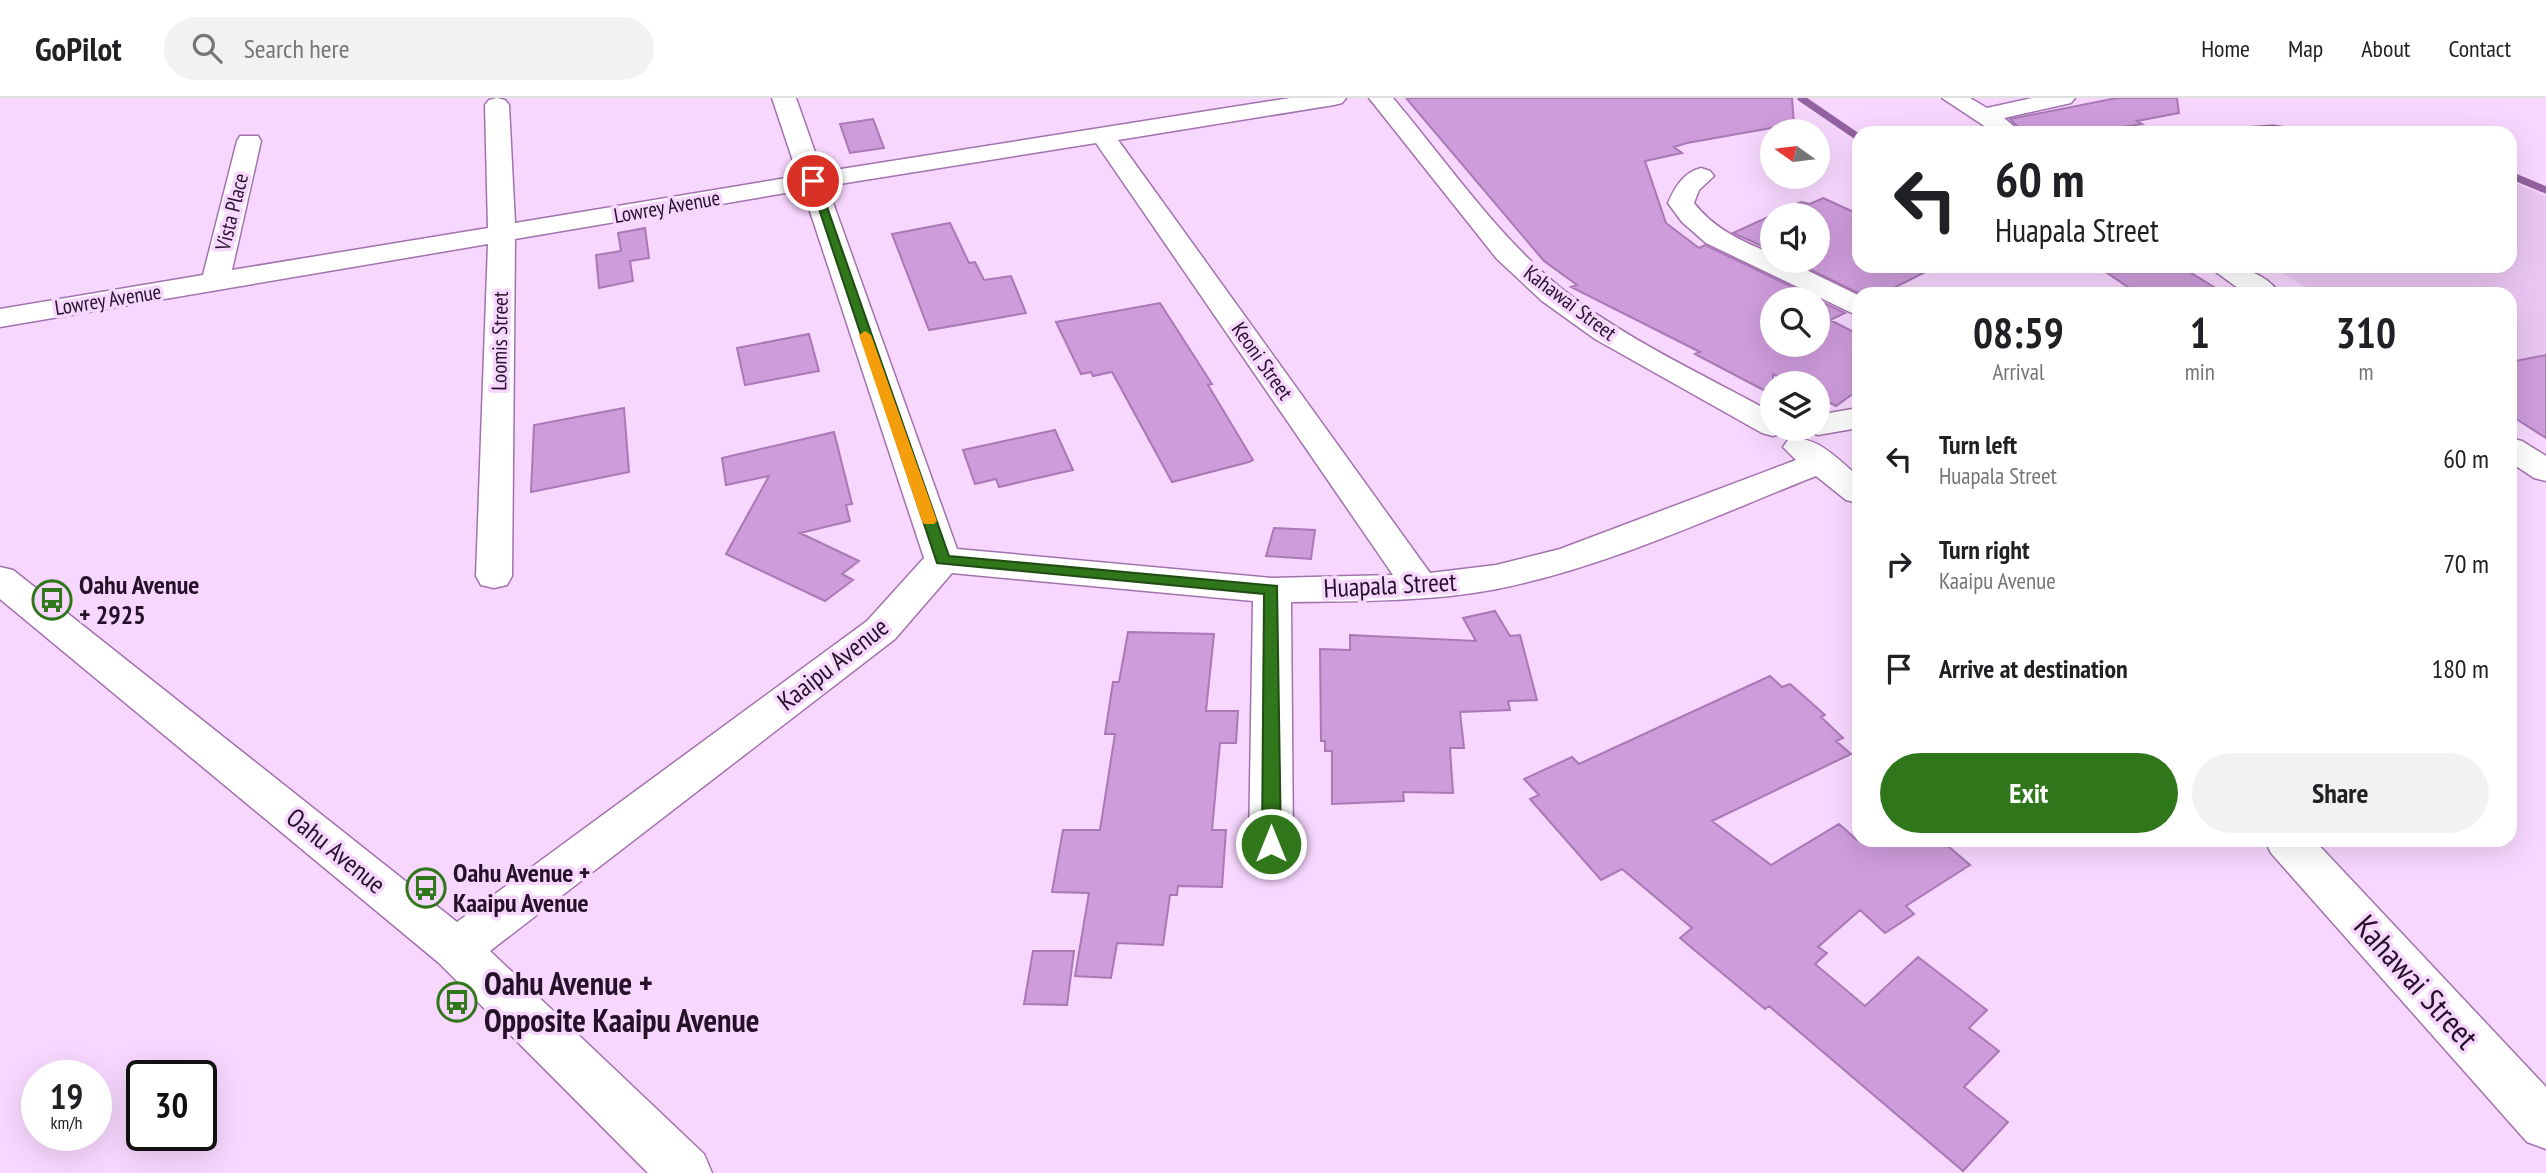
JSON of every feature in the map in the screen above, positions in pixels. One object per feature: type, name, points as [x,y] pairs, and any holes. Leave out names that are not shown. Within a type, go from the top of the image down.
[{"type":"street","points":[[784,98],[943,560]]},
{"type":"street","name":"Lowrey Avenue","points":[[0,318],[813,181],[1334,98]]},
{"type":"street","name":"Kahawai Street","points":[[1381,98],[1507,253],[1541,286],[1606,333],[1760,417]]},
{"type":"street","points":[[1954,98],[2000,126]]},
{"type":"street","points":[[1982,116],[2063,98]]},
{"type":"street","name":"Loomis Street","points":[[494,576],[502,235],[498,105]]},
{"type":"street","name":"Keoni Street","points":[[1103,135],[1420,587]]},
{"type":"street","name":"Vista Place","points":[[215,282],[249,141]]},
{"type":"street","points":[[1701,176],[1688,187],[1681,204],[1690,218],[1729,245],[1791,272],[1852,304]]},
{"type":"street","points":[[2233,273],[2255,287]]},
{"type":"street","points":[[1830,423],[1852,419]]},
{"type":"street","name":"Kahawai Street","points":[[1795,441],[1852,488]]},
{"type":"street","points":[[2517,452],[2546,471]]},
{"type":"street","name":"Huapala Street","points":[[943,560],[1272,590],[1420,587],[1496,578],[1570,559],[1819,463]]},
{"type":"street","name":"Kaaipu Avenue","points":[[456,948],[881,630],[943,560]]},
{"type":"street","name":"Oahu Avenue","points":[[0,579],[456,948],[684,1173]]},
{"type":"street","points":[[1271,844],[1272,590]]},
{"type":"street","name":"Kahawai Street","points":[[2293,847],[2546,1124]]},
{"type":"shaded area","points":[[2517,184],[2546,196],[2546,436],[2517,418],[2517,287],[2306,287],[2282,273],[2517,273]]},
{"type":"building","points":[[1406,98],[1792,98],[1794,119],[1760,119],[1760,130],[1687,143],[1674,147],[1682,153],[1645,161],[1666,223],[1699,248],[1705,245],[1792,287],[1760,287],[1760,357],[1830,357],[1830,320],[1852,331],[1852,394],[1836,406],[1830,403],[1830,371],[1760,371],[1760,388],[1695,354],[1700,352],[1571,287],[1577,285],[1544,261]]},
{"type":"building","points":[[2117,98],[2177,98],[2179,113],[2137,121],[2142,124],[2129,126],[2017,126],[2010,119]]},
{"type":"building","points":[[873,119],[884,148],[850,153],[840,124]]},
{"type":"building","points":[[1823,198],[1852,211],[1852,273],[1923,273],[1896,287],[1852,287],[1852,290],[1817,273],[1830,273],[1830,203],[1812,203]]},
{"type":"building","points":[[1760,221],[1760,245],[1733,233]]},
{"type":"building","points":[[950,223],[969,263],[975,262],[984,280],[1011,276],[1026,313],[929,330],[892,234]]},
{"type":"building","points":[[645,228],[649,258],[630,261],[633,281],[599,288],[596,255],[621,251],[618,233]]},
{"type":"building","points":[[2107,273],[2191,273],[2214,287],[2128,287]]},
{"type":"building","points":[[1160,303],[1212,384],[1208,385],[1253,460],[1172,482],[1112,372],[1093,376],[1091,372],[1081,374],[1056,322]]},
{"type":"building","points":[[1830,306],[1845,313],[1830,320]]},
{"type":"building","points":[[809,334],[819,371],[745,385],[737,348]]},
{"type":"building","points":[[2546,355],[2546,438],[2517,419],[2517,361]]},
{"type":"building","points":[[624,408],[629,472],[531,492],[534,425]]},
{"type":"building","points":[[1055,430],[1073,470],[999,487],[996,479],[975,484],[963,450]]},
{"type":"building","points":[[834,432],[852,504],[846,505],[850,521],[800,533],[859,561],[842,574],[853,580],[825,601],[726,554],[769,476],[726,485],[722,458]]},
{"type":"building","points":[[1274,528],[1315,530],[1311,559],[1266,556]]},
{"type":"building","points":[[1495,611],[1510,636],[1520,635],[1537,700],[1508,701],[1510,710],[1460,712],[1464,748],[1450,748],[1453,793],[1403,792],[1404,801],[1332,804],[1332,751],[1325,751],[1325,741],[1321,741],[1320,649],[1350,650],[1350,635],[1476,641],[1463,618]]},
{"type":"building","points":[[1128,632],[1214,634],[1206,711],[1238,711],[1236,743],[1220,743],[1212,830],[1226,830],[1222,887],[1178,886],[1177,895],[1170,895],[1163,945],[1117,943],[1111,978],[1075,976],[1089,893],[1052,892],[1063,830],[1100,830],[1115,734],[1105,734],[1113,682],[1119,682]]},
{"type":"building","points":[[1770,676],[1782,687],[1790,684],[1825,715],[1821,717],[1843,738],[1836,741],[1851,754],[1712,821],[1771,865],[1839,824],[1852,836],[1852,847],[1949,847],[1970,865],[1906,906],[1914,914],[1885,933],[1860,910],[1818,947],[1827,953],[1815,964],[1865,1006],[1918,957],[1987,1010],[1969,1028],[1999,1051],[1964,1087],[2008,1122],[1963,1171],[1769,1006],[1765,1009],[1680,938],[1692,928],[1622,869],[1601,880],[1530,799],[1539,795],[1524,779],[1572,757],[1579,764]]},
{"type":"building","points":[[1033,951],[1074,951],[1067,1005],[1024,1004]]},
{"type":"waterway","points":[[1801,98],[1852,133]]},
{"type":"waterway","points":[[2517,178],[2546,190]]},
{"type":"slow traffic","points":[[865,335],[929,521]]},
{"type":"place","name":"Oahu Avenue + 2925","points":[[52,600]]},
{"type":"place","name":"Oahu Avenue + Kaaipu Avenue","points":[[426,888]]},
{"type":"place","name":"Oahu Avenue + Opposite Kaaipu Avenue","points":[[457,1002]]},
{"type":"route","points":[[813,181],[943,560],[1272,590],[1271,844]]}]
